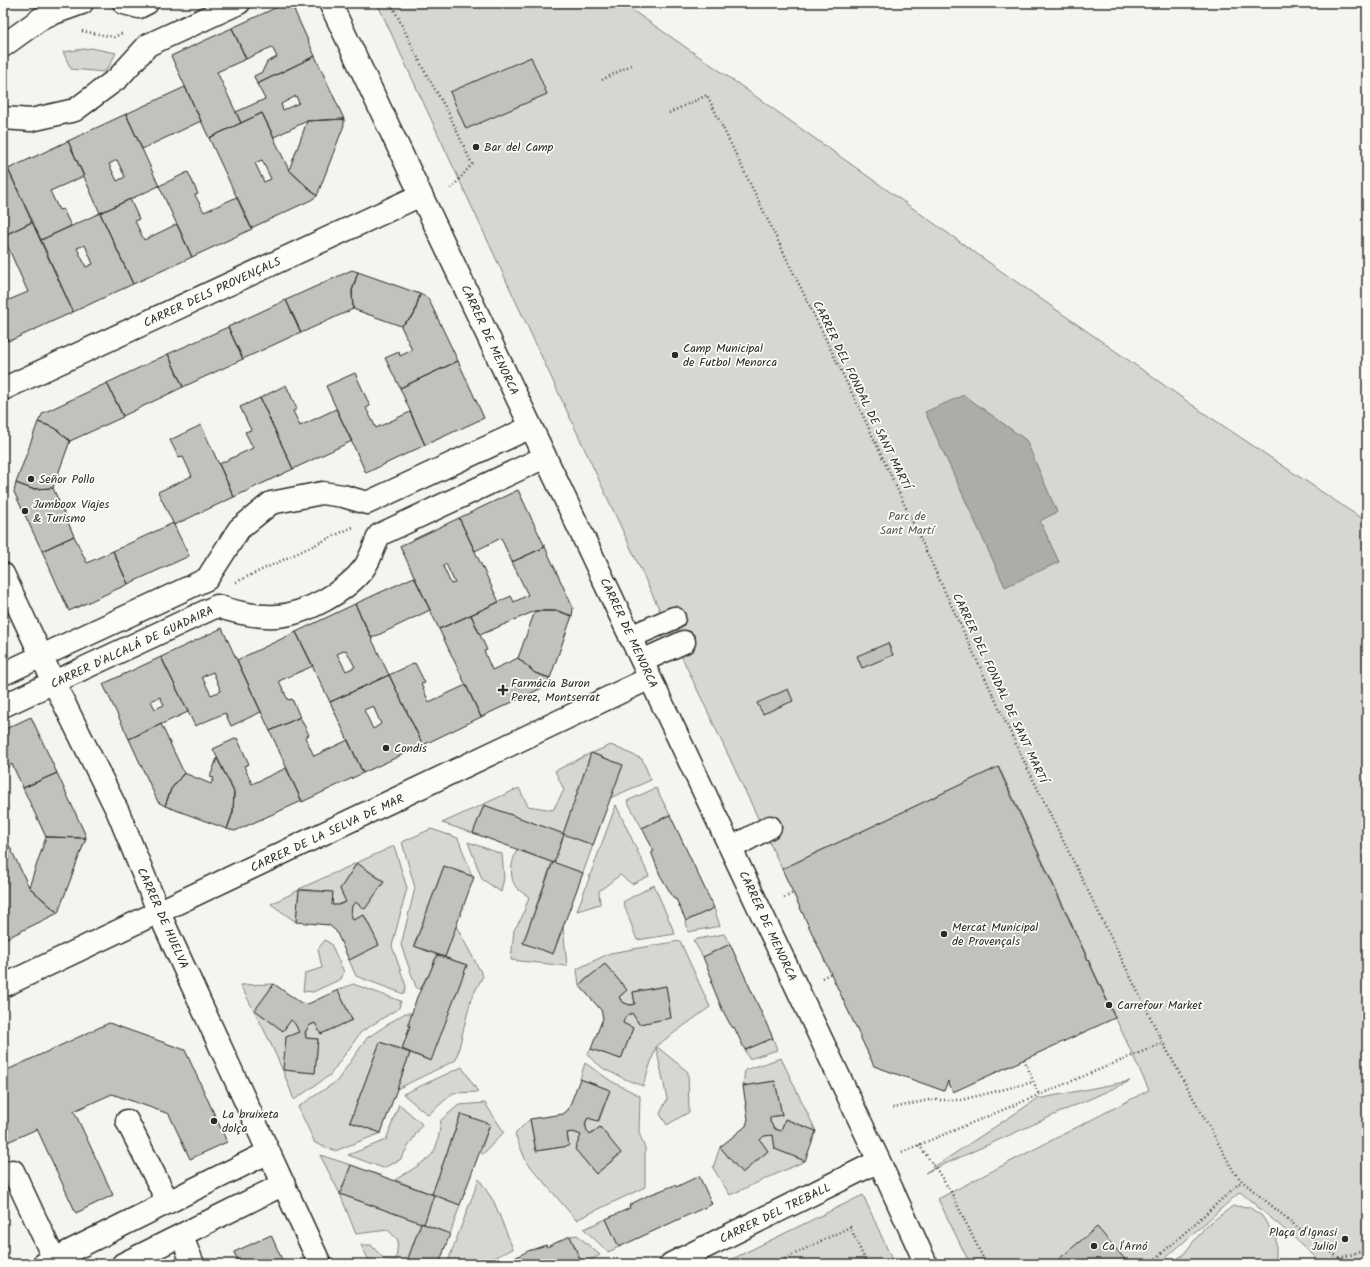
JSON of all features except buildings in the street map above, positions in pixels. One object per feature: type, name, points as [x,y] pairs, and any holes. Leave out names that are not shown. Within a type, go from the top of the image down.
[{"type":"street","points":[[3,46],[43,16],[82,3]]},
{"type":"street","points":[[124,3],[139,7],[148,3]]},
{"type":"street","points":[[3,118],[31,120],[75,110],[118,78],[148,46],[239,3]]},
{"type":"street","name":"CARRER DE MENORCA","points":[[330,3],[879,1161],[926,1264]]},
{"type":"street","name":"CARRER DELS PROVENÇALS","points":[[3,389],[421,195]]},
{"type":"street","points":[[3,674],[207,580],[239,528],[271,503],[322,493],[343,496],[367,503],[531,427]]},
{"type":"street","name":"CARRER D'ALCALÁ DE GUADAIRA","points":[[3,706],[217,606],[240,614],[278,616],[303,610],[328,599],[348,584],[365,568],[379,535],[545,457]]},
{"type":"street","name":"CARRER DE HUELVA","points":[[3,574],[41,657],[118,812],[159,913],[320,1264]]},
{"type":"street","points":[[630,637],[674,618]]},
{"type":"street","name":"CARRER DE LA SELVA DE MAR","points":[[3,986],[159,913],[646,670],[684,642]]},
{"type":"street","points":[[731,848],[770,827]]},
{"type":"street","points":[[127,1121],[168,1202]]},
{"type":"street","points":[[13,1171],[49,1262],[269,1152]]},
{"type":"street","name":"CARRER DEL TREBALL","points":[[671,1264],[879,1161]]},
{"type":"street","points":[[123,1264],[284,1184]]},
{"type":"street","points":[[181,1235],[193,1264]]},
{"type":"path","points":[[391,3],[424,70],[451,118],[472,164],[451,189]]},
{"type":"path","points":[[78,30],[114,37],[128,31]]},
{"type":"path","points":[[602,80],[633,64]]},
{"type":"path","points":[[3,80],[9,68]]},
{"type":"path","name":"CARRER DEL FONDAL DE SANT MARTÍ","points":[[669,113],[707,95],[866,422],[1020,753],[1163,1043],[1234,1172],[1242,1181],[1297,1227],[1339,1258],[1344,1264]]},
{"type":"path","points":[[235,582],[361,523]]},
{"type":"path","points":[[784,898],[793,893]]},
{"type":"path","points":[[822,978],[831,973]]},
{"type":"path","points":[[902,1152],[1163,1043]]},
{"type":"path","points":[[1024,1060],[1039,1095]]},
{"type":"path","points":[[894,1108],[929,1100],[961,1100],[1033,1082]]},
{"type":"path","points":[[919,1144],[951,1192],[986,1264]]},
{"type":"path","points":[[1150,1264],[1242,1181]]},
{"type":"path","points":[[774,1264],[850,1227],[867,1264]]},
{"type":"path","points":[[1339,1258],[1367,1250]]},
{"type":"green space","name":"Parc de Sant Martí","points":[[377,3],[622,3],[1201,411],[1367,522],[1367,1264],[1323,1264],[1240,1192],[1159,1264],[970,1264],[938,1199],[1149,1090],[999,767],[782,869]]},
{"type":"green space","points":[[91,48],[116,53],[110,65],[104,72],[71,69],[63,52]]},
{"type":"green space","points":[[611,745],[642,759],[651,780],[610,798],[623,765],[592,753]]},
{"type":"green space","points":[[591,753],[563,834],[484,805],[473,833],[442,823],[519,788],[528,806],[553,810],[564,790],[555,771]]},
{"type":"green space","points":[[656,788],[670,815],[642,828],[627,801]]},
{"type":"green space","points":[[616,805],[649,876],[632,884],[620,875],[599,891],[600,904],[577,911]]},
{"type":"green space","points":[[431,829],[458,838],[472,876],[444,866],[414,946],[437,955],[428,977],[426,977],[420,990],[416,987],[401,945],[415,888],[402,842]]},
{"type":"green space","points":[[564,834],[593,845],[583,873],[554,863]]},
{"type":"green space","points":[[468,842],[502,854],[504,878],[501,892],[482,879]]},
{"type":"green space","points":[[394,846],[407,888],[392,946],[406,986],[404,994],[356,976],[349,960],[379,945],[364,915],[353,920],[351,911],[355,902],[365,909],[384,881],[357,863],[340,889],[346,902],[338,905],[332,905],[332,892],[299,889]]},
{"type":"green space","points":[[517,850],[552,862],[523,943],[553,954],[563,926],[567,966],[511,960],[514,930],[522,917],[529,897],[516,887],[512,878],[512,863],[515,854]]},
{"type":"green space","points":[[654,885],[675,934],[637,940],[623,902]]},
{"type":"green space","points":[[299,890],[296,922],[271,904]]},
{"type":"green space","points":[[714,908],[720,926],[688,932],[686,921]]},
{"type":"green space","points":[[456,926],[483,976],[471,999],[456,1060],[397,1089],[410,1053],[430,1061],[467,965],[445,957]]},
{"type":"green space","points":[[724,934],[730,944],[703,957],[693,940]]},
{"type":"green space","points":[[325,940],[331,944],[344,972],[341,979],[313,992],[303,991],[305,973],[322,968],[318,949]]},
{"type":"green space","points":[[680,941],[710,1007],[656,1046],[688,1072],[689,1112],[667,1125],[660,1114],[667,1099],[656,1047],[643,1086],[604,1069],[587,1055],[591,1049],[621,1059],[633,1028],[623,1023],[625,1017],[632,1013],[639,1024],[671,1018],[666,986],[633,992],[635,1004],[632,1005],[622,1001],[619,997],[627,990],[605,964],[579,985],[577,969],[610,953]]},
{"type":"green space","points":[[274,984],[255,1010],[283,1031],[291,1020],[299,1032],[286,1037],[284,1070],[315,1073],[318,1039],[306,1038],[306,1033],[310,1025],[315,1023],[321,1034],[352,1020],[338,990],[353,984],[401,1001],[399,1008],[361,1032],[330,1075],[294,1100],[270,1041],[240,985]]},
{"type":"green space","points":[[405,1013],[412,1013],[410,1026],[402,1049],[380,1042],[350,1122],[381,1133],[335,1151],[315,1143],[298,1107],[337,1081],[367,1038]]},
{"type":"green space","points":[[773,1038],[777,1050],[749,1059],[745,1050]]},
{"type":"green space","points":[[781,1058],[816,1131],[785,1119],[781,1131],[772,1126],[770,1117],[782,1115],[775,1081],[743,1086],[745,1070]]},
{"type":"green space","points":[[585,1063],[611,1081],[640,1096],[639,1133],[645,1148],[645,1187],[576,1220],[526,1161],[515,1134],[530,1119],[536,1151],[569,1146],[567,1133],[573,1132],[581,1135],[575,1149],[596,1174],[621,1154],[600,1127],[590,1135],[586,1129],[588,1118],[599,1121],[610,1090],[580,1079]]},
{"type":"green space","points":[[462,1067],[478,1092],[453,1093],[428,1115],[403,1094]]},
{"type":"green space","points":[[1130,1081],[936,1168],[925,1173],[1037,1099]]},
{"type":"green space","points":[[485,1103],[504,1132],[483,1154],[480,1152],[490,1124],[461,1114],[432,1194],[395,1180],[431,1156],[435,1150],[441,1120],[459,1105]]},
{"type":"green space","points":[[399,1104],[422,1124],[400,1160],[383,1168],[348,1155],[386,1140]]},
{"type":"green space","points":[[773,1135],[775,1149],[805,1161],[730,1195],[713,1168],[720,1147],[742,1173],[768,1151],[760,1140],[764,1136]]},
{"type":"green space","points":[[320,1155],[351,1165],[340,1194]]},
{"type":"green space","points":[[479,1179],[494,1202],[513,1249],[481,1264],[447,1264]]},
{"type":"green space","points":[[340,1194],[421,1223],[406,1264],[371,1264],[361,1245],[371,1245],[384,1259],[396,1260],[398,1240],[388,1230],[356,1234]]},
{"type":"green space","points":[[434,1195],[460,1205],[450,1234],[424,1224]]},
{"type":"green space","points":[[863,1195],[894,1264],[722,1264]]},
{"type":"green space","points":[[1233,1206],[1249,1207],[1262,1216],[1276,1238],[1276,1256],[1273,1264],[1168,1264],[1183,1255],[1206,1226]]},
{"type":"green space","points":[[606,1219],[619,1247],[608,1252],[584,1229]]},
{"type":"green space","points":[[577,1235],[600,1255],[583,1264],[570,1236]]},
{"type":"shaded area","points":[[964,395],[1026,440],[1057,512],[1040,521],[1059,562],[1005,587],[925,412]]},
{"type":"place","name":"Bar del Camp","points":[[476,147]]},
{"type":"place","name":"Camp Municipal de Futbol Menorca","points":[[675,355]]},
{"type":"place","name":"Señor Pollo","points":[[31,479]]},
{"type":"place","name":"Jumboox Viajes & Turismo","points":[[25,511]]},
{"type":"place","name":"Farmàcia Buron Perez, Montserrat","points":[[503,690]]},
{"type":"place","name":"Condis","points":[[386,748]]},
{"type":"place","name":"Mercat Municipal de Provençals","points":[[944,934]]},
{"type":"place","name":"Carrefour Market","points":[[1109,1005]]},
{"type":"place","name":"La bruixeta dolça","points":[[214,1121]]},
{"type":"place","name":"Plaça d'Ignasi Juliol","points":[[1345,1239]]},
{"type":"place","name":"Ca l'Arnó","points":[[1094,1246]]}]
